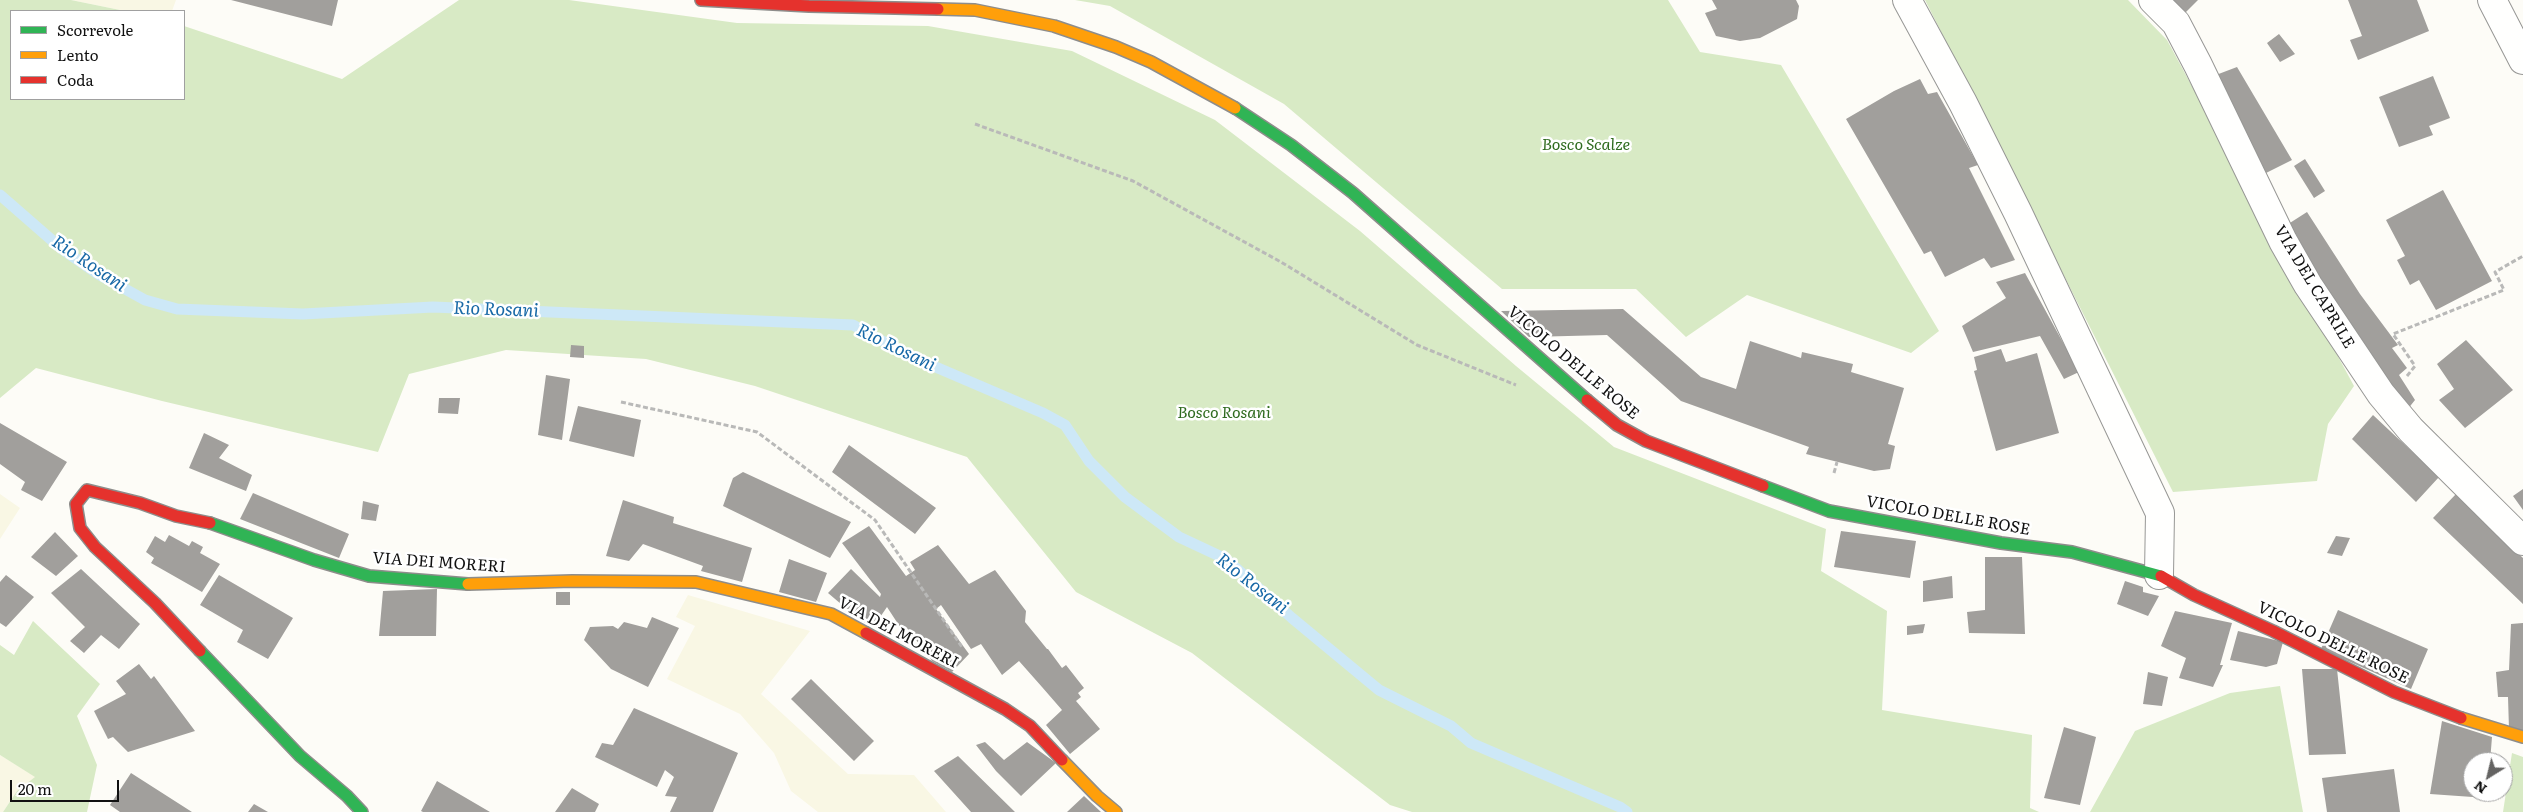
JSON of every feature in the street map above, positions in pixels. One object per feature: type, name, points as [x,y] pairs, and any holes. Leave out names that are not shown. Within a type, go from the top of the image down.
[{"type":"street","name":"VICOLO DELLE ROSE","points":[[701,0],[753,4],[975,10],[1054,26],[1116,46],[1216,96],[1291,144],[1353,193],[1447,274],[1533,354],[1609,419],[1646,441],[1829,510],[1984,540],[2072,552],[2159,575],[2194,596],[2273,631],[2394,692],[2482,726],[2523,737]]},
{"type":"street","points":[[1906,0],[1963,103],[2018,213],[2160,513],[2159,575]]},
{"type":"street","name":"VIA DEL CAPRILE","points":[[2153,0],[2176,23],[2194,56],[2283,241],[2308,285],[2381,394],[2412,430],[2523,541]]},
{"type":"street","points":[[2492,0],[2523,60]]},
{"type":"street","name":"VIA DEI MORERI","points":[[362,812],[347,796],[300,756],[155,603],[95,547],[80,528],[76,504],[87,490],[123,498],[176,516],[222,526],[314,560],[369,576],[481,585],[572,581],[696,582],[830,614],[866,631],[1022,720],[1044,740],[1097,796],[1116,812]]},
{"type":"path","points":[[975,124],[1133,181],[1281,262],[1417,345],[1517,385]]},
{"type":"path","points":[[2406,377],[2415,366],[2393,334],[2504,290],[2494,272],[2523,256]]},
{"type":"path","points":[[621,402],[757,432],[875,520],[966,652]]},
{"type":"path","points":[[1834,473],[1837,462]]},
{"type":"shaded area","points":[[71,0],[176,0],[172,10],[120,10]]},
{"type":"shaded area","points":[[0,494],[20,508],[0,539]]},
{"type":"shaded area","points":[[688,595],[810,631],[761,694],[848,774],[914,775],[946,812],[818,812],[791,791],[774,753],[740,714],[667,679],[695,626],[676,617]]},
{"type":"shaded area","points":[[0,755],[36,777],[17,791],[3,812],[0,812]]},
{"type":"green space","name":"Bosco Rosani","points":[[0,0],[71,0],[120,10],[10,10],[10,100],[185,100],[185,26],[342,79],[459,0],[569,0],[737,23],[928,26],[1072,51],[1215,120],[1360,231],[1516,366],[1614,447],[1826,529],[1821,571],[1887,611],[1882,710],[2032,735],[2030,808],[2039,812],[1412,812],[1390,805],[1192,653],[1076,592],[967,457],[755,386],[646,359],[506,350],[409,374],[378,452],[162,401],[36,368],[0,398]]},
{"type":"green space","name":"Bosco Scalze","points":[[1075,0],[1668,0],[1700,52],[1781,65],[1939,331],[1911,353],[1747,295],[1686,337],[1636,289],[1502,289],[1284,104],[1110,6]]},
{"type":"green space","points":[[1925,0],[2128,0],[2167,40],[2354,386],[2328,424],[2317,481],[2173,492]]},
{"type":"green space","points":[[33,621],[100,684],[77,716],[97,765],[87,812],[3,812],[17,791],[35,777],[0,755],[0,645],[14,655]]},
{"type":"green space","points":[[2280,686],[2303,812],[2090,812],[2135,731],[2230,693]]},
{"type":"green space","points":[[2513,753],[2523,757],[2523,812],[2503,812],[2505,802],[2513,802]]},
{"type":"building","points":[[231,0],[338,0],[332,26]]},
{"type":"building","points":[[1712,0],[1796,0],[1799,6],[1797,19],[1760,38],[1740,41],[1716,36],[1705,13],[1717,9]]},
{"type":"building","points":[[2161,0],[2198,0],[2180,18]]},
{"type":"building","points":[[2348,0],[2417,0],[2429,31],[2358,60],[2350,40],[2362,36]]},
{"type":"building","points":[[2279,34],[2295,54],[2280,62],[2267,43]]},
{"type":"building","points":[[2237,67],[2292,160],[2264,174],[2208,78]]},
{"type":"building","points":[[2433,76],[2450,118],[2429,126],[2433,135],[2399,147],[2379,97]]},
{"type":"building","points":[[1920,79],[1928,94],[1937,92],[1978,165],[1969,168],[2015,260],[1991,268],[1984,258],[1945,277],[1931,251],[1924,254],[1846,119],[1894,91]]},
{"type":"building","points":[[2305,159],[2325,191],[2314,198],[2294,166]]},
{"type":"building","points":[[2443,190],[2492,281],[2436,310],[2419,280],[2410,285],[2397,260],[2405,256],[2386,220]]},
{"type":"building","points":[[2307,212],[2360,294],[2398,345],[2392,348],[2407,368],[2399,375],[2415,400],[2403,415],[2282,228]]},
{"type":"building","points":[[2025,273],[2079,372],[2064,379],[2040,336],[1973,352],[1962,326],[2006,298],[1996,282]]},
{"type":"building","points":[[1623,309],[1701,377],[1736,389],[1750,341],[1801,358],[1802,352],[1853,364],[1851,372],[1904,388],[1888,444],[1895,446],[1890,469],[1874,471],[1806,454],[1809,447],[1681,401],[1607,335],[1529,337],[1501,311]]},
{"type":"building","points":[[2466,340],[2513,390],[2465,428],[2439,400],[2454,389],[2437,364]]},
{"type":"building","points":[[571,345],[584,346],[584,358],[570,357]]},
{"type":"building","points":[[2001,349],[2006,362],[2037,353],[2059,433],[1996,451],[1974,371],[1977,370],[1974,357]]},
{"type":"building","points":[[546,375],[570,379],[562,440],[538,435]]},
{"type":"building","points":[[439,398],[460,398],[458,414],[438,413]]},
{"type":"building","points":[[578,406],[641,420],[634,457],[569,441]]},
{"type":"building","points":[[2373,415],[2439,477],[2416,502],[2352,439]]},
{"type":"building","points":[[0,423],[67,462],[42,501],[21,490],[25,482],[0,464]]},
{"type":"building","points":[[204,433],[229,445],[219,458],[252,475],[246,491],[189,468]]},
{"type":"building","points":[[849,445],[936,508],[915,534],[832,472]]},
{"type":"building","points":[[743,472],[851,522],[830,558],[723,506],[733,478]]},
{"type":"building","points":[[2523,489],[2523,510],[2513,496]]},
{"type":"building","points":[[253,493],[349,534],[339,558],[240,519]]},
{"type":"building","points":[[2456,494],[2523,558],[2523,604],[2433,518]]},
{"type":"building","points":[[623,500],[674,517],[673,523],[752,548],[742,582],[701,571],[703,566],[643,544],[629,561],[606,556]]},
{"type":"building","points":[[363,501],[379,505],[376,521],[361,519]]},
{"type":"building","points":[[869,526],[906,576],[915,570],[910,562],[938,545],[969,584],[995,570],[1026,611],[1025,622],[1062,668],[1066,665],[1084,688],[1078,693],[1081,697],[1076,701],[1100,729],[1070,754],[1046,725],[1062,710],[1019,661],[1002,675],[981,644],[971,649],[941,605],[936,609],[969,654],[952,672],[932,661],[907,628],[902,630],[887,607],[874,626],[861,621],[828,593],[851,569],[880,597],[881,594],[842,543]]},
{"type":"building","points":[[1841,531],[1916,541],[1910,578],[1834,567]]},
{"type":"building","points":[[55,532],[78,556],[56,576],[31,557]]},
{"type":"building","points":[[169,535],[189,546],[192,541],[203,547],[200,553],[220,564],[202,592],[151,563],[154,558],[146,552],[155,536],[165,542]]},
{"type":"building","points":[[2336,536],[2350,538],[2342,556],[2327,553]]},
{"type":"building","points":[[1985,557],[2022,557],[2025,634],[1969,633],[1967,612],[1985,610]]},
{"type":"building","points":[[789,559],[827,573],[816,602],[779,592]]},
{"type":"building","points":[[81,569],[140,624],[119,649],[101,635],[84,653],[70,641],[85,627],[51,593]]},
{"type":"building","points":[[6,575],[34,597],[6,627],[0,623],[0,582]]},
{"type":"building","points":[[219,575],[293,618],[268,659],[237,642],[243,630],[200,605]]},
{"type":"building","points":[[1952,576],[1953,598],[1923,602],[1923,581]]},
{"type":"building","points":[[2125,581],[2143,587],[2143,592],[2159,596],[2148,616],[2117,604]]},
{"type":"building","points":[[437,589],[436,636],[379,636],[383,591]]},
{"type":"building","points":[[556,592],[570,592],[570,605],[556,605]]},
{"type":"building","points":[[2338,610],[2428,649],[2411,689],[2321,649]]},
{"type":"building","points":[[2175,611],[2232,623],[2220,665],[2223,665],[2213,687],[2179,678],[2186,658],[2161,646]]},
{"type":"building","points":[[652,617],[679,628],[648,687],[611,669],[584,640],[590,627],[613,626],[618,629],[624,622],[647,628]]},
{"type":"building","points":[[2523,623],[2523,732],[2509,729],[2508,697],[2498,697],[2496,672],[2509,670],[2511,624]]},
{"type":"building","points":[[1925,624],[1923,633],[1907,635],[1907,626]]},
{"type":"building","points":[[2238,631],[2283,642],[2277,664],[2266,667],[2230,660]]},
{"type":"building","points":[[139,664],[151,679],[154,676],[195,731],[128,752],[113,737],[108,739],[94,711],[126,694],[116,681]]},
{"type":"building","points":[[2302,669],[2337,669],[2346,754],[2309,755]]},
{"type":"building","points":[[2148,672],[2168,677],[2162,706],[2143,704]]},
{"type":"building","points":[[811,679],[874,741],[854,761],[791,699]]},
{"type":"building","points":[[634,708],[738,753],[713,812],[670,812],[677,797],[665,796],[674,777],[665,770],[657,787],[595,757],[602,743],[613,745]]},
{"type":"building","points":[[2442,721],[2492,737],[2491,752],[2463,752],[2463,796],[2430,794]]},
{"type":"building","points":[[2064,727],[2096,737],[2080,805],[2044,798]]},
{"type":"building","points":[[985,742],[1004,760],[1027,742],[1056,763],[1021,796],[996,771],[976,745]]},
{"type":"building","points":[[958,756],[1015,812],[971,812],[934,771]]},
{"type":"building","points":[[2394,769],[2400,812],[2327,812],[2322,778]]},
{"type":"building","points":[[131,773],[192,812],[120,812],[110,805]]},
{"type":"building","points":[[437,781],[490,812],[421,811]]},
{"type":"building","points":[[572,788],[599,804],[595,812],[555,812]]},
{"type":"building","points":[[1084,796],[1101,812],[1067,812]]},
{"type":"building","points":[[254,804],[268,812],[248,812]]},
{"type":"waterway","name":"Rio Rosani","points":[[0,195],[62,249],[98,274],[145,300],[177,309],[303,314],[433,307],[853,325],[910,356],[1043,413],[1065,425],[1089,461],[1125,497],[1179,537],[1226,559],[1292,618],[1379,690],[1451,726],[1471,743],[1620,807],[1627,812]]},
{"type":"traffic: fast","points":[[1235,108],[1291,145],[1353,193],[1587,400]]},
{"type":"traffic: fast","points":[[1763,486],[1829,511],[2001,543],[2072,552],[2161,576]]},
{"type":"traffic: fast","points":[[210,523],[314,560],[369,576],[468,584]]},
{"type":"traffic: fast","points":[[200,651],[300,756],[347,796],[362,812]]},
{"type":"traffic: slow","points":[[938,9],[975,10],[1054,26],[1116,47],[1151,62],[1235,108]]},
{"type":"traffic: slow","points":[[468,584],[572,581],[696,582],[831,614],[866,633]]},
{"type":"traffic: slow","points":[[2461,718],[2523,737]]},
{"type":"traffic: slow","points":[[1062,760],[1097,796],[1116,812]]},
{"type":"traffic: jam","points":[[701,0],[809,6],[938,9]]},
{"type":"traffic: jam","points":[[1587,400],[1617,425],[1646,441],[1763,486]]},
{"type":"traffic: jam","points":[[200,651],[155,603],[95,547],[80,528],[76,504],[87,490],[140,503],[176,516],[210,523]]},
{"type":"traffic: jam","points":[[2161,576],[2194,595],[2273,631],[2394,692],[2461,718]]},
{"type":"traffic: jam","points":[[866,633],[1005,709],[1030,726],[1062,760]]}]
